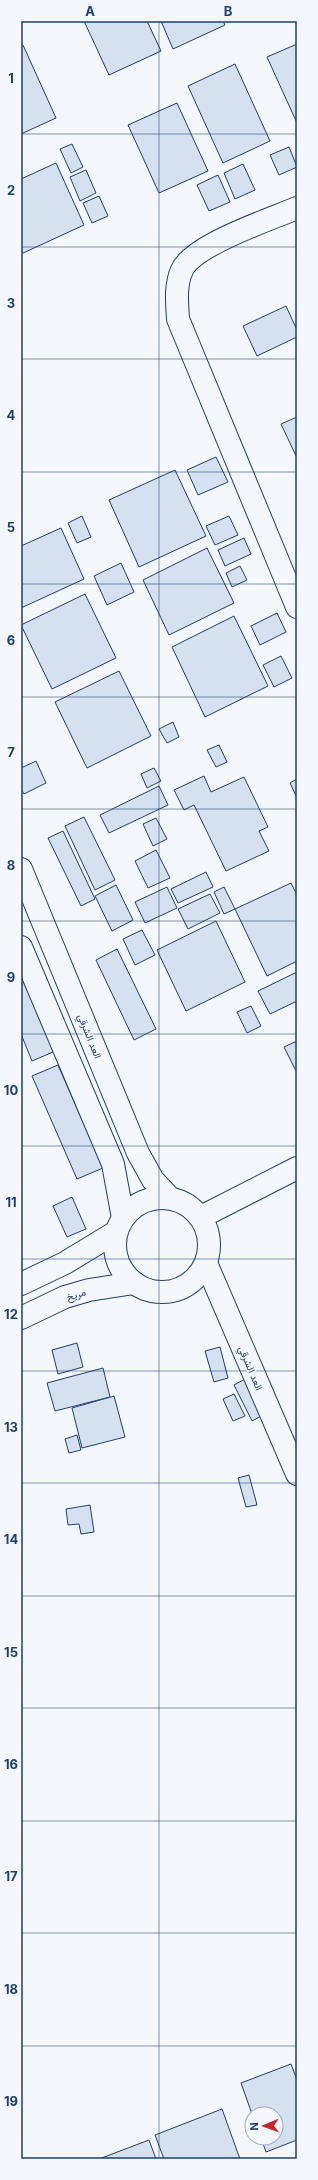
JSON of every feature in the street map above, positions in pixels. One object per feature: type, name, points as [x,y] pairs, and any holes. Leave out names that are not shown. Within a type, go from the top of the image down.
[{"type":"street","points":[[297,208],[196,253],[182,269],[177,292],[178,319],[297,607]]},
{"type":"street","name":"العد الشرقي","points":[[21,869],[138,1153],[153,1180],[169,1197]]},
{"type":"street","points":[[21,947],[113,1164],[120,1225],[115,1244],[120,1266],[134,1283],[157,1292],[181,1289],[192,1283],[200,1274],[206,1263],[209,1252],[207,1228],[201,1217],[187,1204],[169,1197],[158,1197],[138,1204],[120,1225],[64,1263],[21,1284]]},
{"type":"street","points":[[201,1217],[297,1168]]},
{"type":"street","name":"العد الشرقي","points":[[206,1263],[297,1474]]},
{"type":"street","name":"مريخ","points":[[21,1318],[65,1297],[89,1290],[134,1283]]},
{"type":"building","points":[[84,21],[147,21],[161,51],[109,75]]},
{"type":"building","points":[[161,21],[223,21],[225,25],[173,49]]},
{"type":"building","points":[[297,44],[297,123],[267,57]]},
{"type":"building","points":[[23,45],[56,118],[21,134],[21,46]]},
{"type":"building","points":[[235,64],[270,141],[223,163],[188,86]]},
{"type":"building","points":[[177,103],[208,171],[159,193],[128,125]]},
{"type":"building","points":[[72,144],[83,167],[71,173],[60,149]]},
{"type":"building","points":[[289,147],[297,167],[279,175],[270,155]]},
{"type":"building","points":[[56,163],[84,225],[21,254],[21,179]]},
{"type":"building","points":[[243,164],[255,190],[235,199],[224,173]]},
{"type":"building","points":[[86,170],[96,193],[80,201],[70,177]]},
{"type":"building","points":[[218,175],[230,202],[209,211],[197,185]]},
{"type":"building","points":[[99,196],[108,216],[92,223],[83,203]]},
{"type":"building","points":[[286,306],[297,330],[297,337],[257,356],[243,326]]},
{"type":"building","points":[[297,417],[297,458],[281,424]]},
{"type":"building","points":[[216,457],[228,482],[198,495],[187,470]]},
{"type":"building","points":[[175,470],[206,536],[139,567],[109,500]]},
{"type":"building","points":[[82,516],[91,537],[77,543],[68,523]]},
{"type":"building","points":[[229,516],[238,535],[215,545],[206,526]]},
{"type":"building","points":[[61,528],[84,579],[21,608],[21,546]]},
{"type":"building","points":[[244,538],[251,554],[225,566],[218,550]]},
{"type":"building","points":[[207,548],[234,603],[169,635],[143,580]]},
{"type":"building","points":[[121,563],[134,592],[107,605],[94,576]]},
{"type":"building","points":[[240,566],[247,580],[232,587],[226,573]]},
{"type":"building","points":[[85,594],[116,658],[52,689],[21,625]]},
{"type":"building","points":[[277,613],[286,632],[260,645],[251,626]]},
{"type":"building","points":[[234,616],[268,686],[205,717],[172,647]]},
{"type":"building","points":[[281,656],[292,678],[274,687],[263,665]]},
{"type":"building","points":[[119,671],[151,736],[87,768],[55,702]]},
{"type":"building","points":[[173,722],[179,737],[167,743],[159,729]]},
{"type":"building","points":[[219,745],[227,762],[216,767],[207,750]]},
{"type":"building","points":[[36,761],[46,783],[24,794],[21,789],[21,768]]},
{"type":"building","points":[[154,768],[161,781],[147,788],[141,774]]},
{"type":"building","points":[[204,776],[211,792],[244,777],[268,827],[259,831],[269,851],[226,871],[194,805],[184,810],[174,790]]},
{"type":"building","points":[[297,779],[297,798],[290,783]]},
{"type":"building","points":[[159,786],[168,805],[109,833],[100,815]]},
{"type":"building","points":[[84,817],[115,880],[95,890],[65,826]]},
{"type":"building","points":[[156,818],[167,839],[153,846],[143,824]]},
{"type":"building","points":[[63,831],[95,899],[81,906],[48,838]]},
{"type":"building","points":[[156,850],[170,878],[148,888],[135,861]]},
{"type":"building","points":[[206,872],[213,887],[178,903],[171,889]]},
{"type":"building","points":[[291,883],[297,895],[297,961],[267,976],[235,909]]},
{"type":"building","points":[[116,885],[133,920],[112,931],[95,896]]},
{"type":"building","points":[[167,887],[177,908],[145,923],[135,902]]},
{"type":"building","points":[[224,887],[235,909],[224,914],[214,892]]},
{"type":"building","points":[[210,894],[220,913],[188,929],[178,909]]},
{"type":"building","points":[[216,921],[245,982],[186,1011],[157,950]]},
{"type":"building","points":[[142,930],[155,955],[135,965],[123,939]]},
{"type":"building","points":[[117,949],[156,1029],[134,1040],[96,960]]},
{"type":"building","points":[[21,960],[60,1049],[32,1061],[21,1034]]},
{"type":"building","points":[[297,972],[297,1001],[270,1014],[258,991]]},
{"type":"building","points":[[251,1006],[261,1026],[247,1033],[237,1012]]},
{"type":"building","points":[[297,1041],[297,1073],[284,1047]]},
{"type":"building","points":[[58,1065],[103,1168],[77,1179],[32,1076]]},
{"type":"building","points":[[72,1197],[86,1229],[67,1237],[53,1206]]},
{"type":"building","points":[[77,1343],[83,1367],[58,1374],[52,1350]]},
{"type":"building","points":[[220,1347],[228,1378],[214,1382],[205,1351]]},
{"type":"building","points":[[103,1368],[110,1397],[55,1411],[47,1383]]},
{"type":"building","points":[[245,1379],[263,1415],[252,1421],[234,1385]]},
{"type":"building","points":[[234,1394],[245,1416],[233,1421],[223,1399]]},
{"type":"building","points":[[114,1396],[125,1437],[82,1448],[72,1408]]},
{"type":"building","points":[[77,1435],[81,1450],[69,1453],[65,1439]]},
{"type":"building","points":[[249,1475],[257,1505],[246,1507],[238,1478]]},
{"type":"building","points":[[90,1505],[94,1532],[81,1534],[79,1524],[68,1525],[66,1509]]},
{"type":"building","points":[[291,2064],[297,2080],[297,2140],[284,2145],[284,2106],[249,2106],[241,2083]]},
{"type":"building","points":[[222,2109],[240,2159],[164,2159],[155,2135]]},
{"type":"building","points":[[149,2140],[156,2159],[99,2159]]},
{"type":"building","points":[[264,2146],[282,2146],[266,2152]]}]
